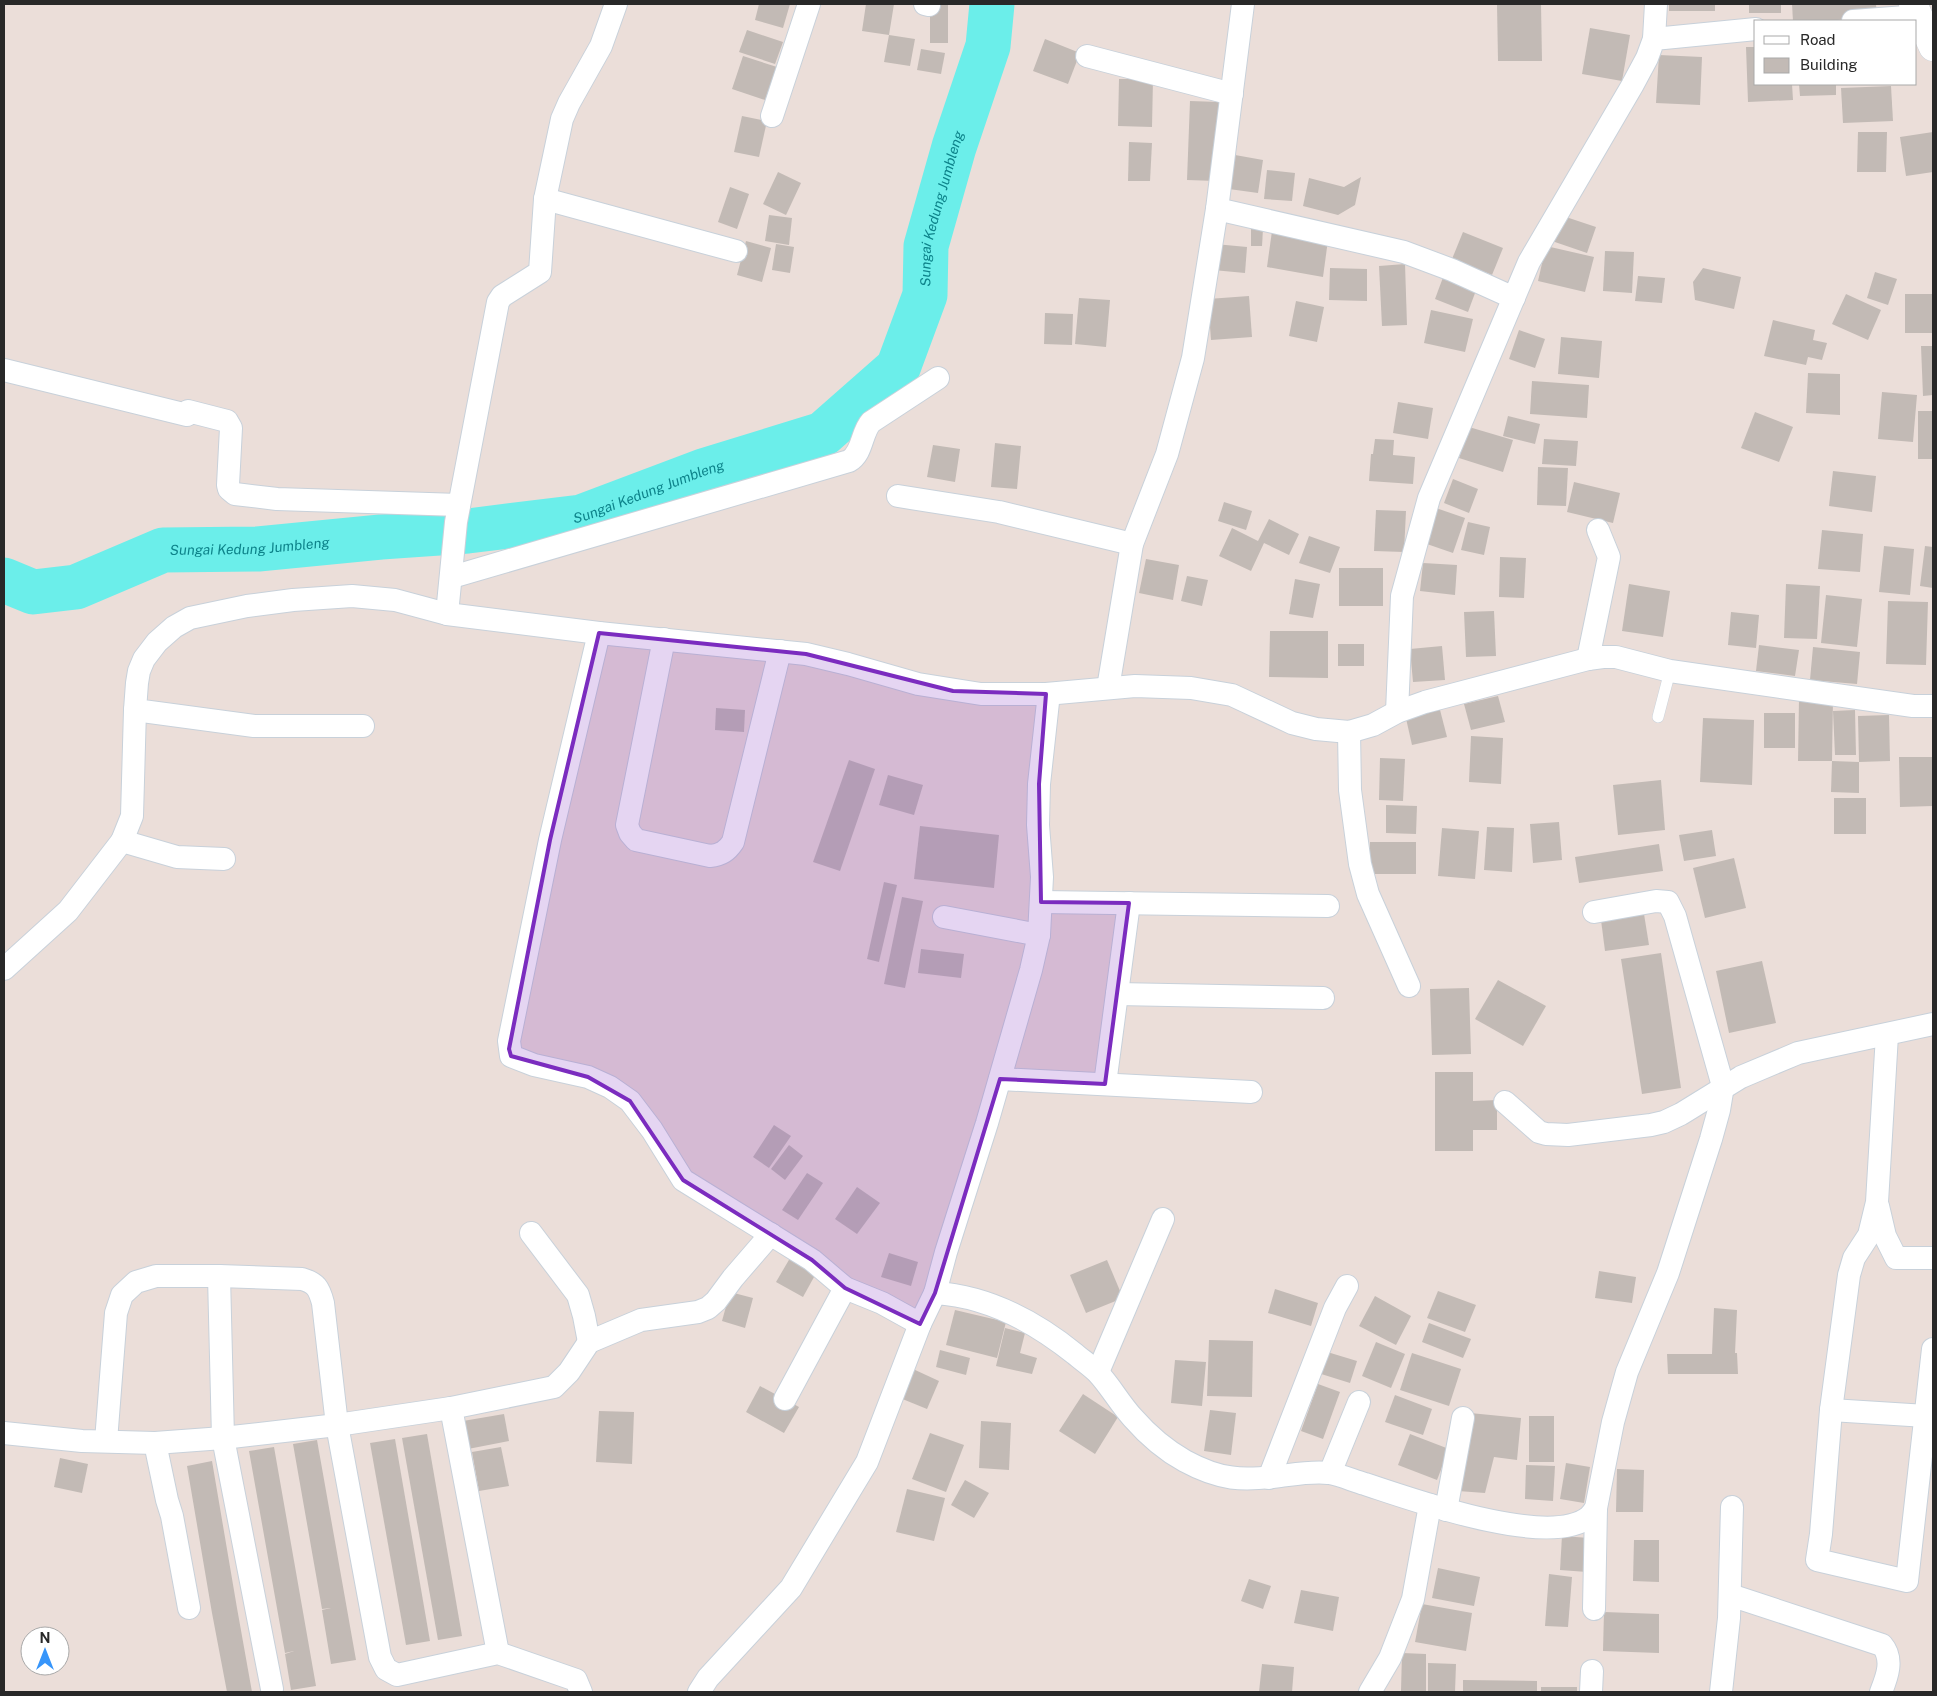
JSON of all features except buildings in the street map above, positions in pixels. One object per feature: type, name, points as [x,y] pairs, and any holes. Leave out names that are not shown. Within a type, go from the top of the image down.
[{"type":"street","points":[[447,614],[457,514],[498,302],[502,296],[540,272],[545,199],[562,119],[568,103],[601,46],[616,4]]},
{"type":"street","points":[[772,116],[809,4]]},
{"type":"street","points":[[1108,688],[1132,544],[1166,454],[1193,358],[1217,209],[1242,4]]},
{"type":"street","points":[[1396,712],[1402,596],[1429,498],[1529,262],[1647,58],[1654,39],[1656,4]]},
{"type":"street","points":[[1859,20],[1916,10],[1933,47]]},
{"type":"street","points":[[1654,39],[1754,30]]},
{"type":"street","points":[[1087,56],[1232,94]]},
{"type":"street","points":[[545,199],[736,251]]},
{"type":"street","points":[[1217,209],[1404,252],[1514,298]]},
{"type":"street","points":[[4,370],[188,415],[188,411],[227,421],[231,428],[228,480],[229,489],[235,494],[457,514]]},
{"type":"street","points":[[452,571],[849,461],[856,456],[867,427],[871,422],[938,378]]},
{"type":"street","points":[[898,496],[998,512],[1132,544]]},
{"type":"street","points":[[1588,659],[1609,557],[1598,530]]},
{"type":"street","points":[[4,970],[68,911],[122,841],[132,816],[135,710],[138,677],[144,659],[157,642],[174,627],[190,618],[247,606],[293,600],[352,596],[395,600],[447,614],[599,633],[806,654],[918,684],[981,694],[1046,694],[1108,688],[1160,686],[1220,692],[1232,695],[1292,723],[1316,729],[1349,732],[1373,725],[1396,712],[1425,702],[1588,659],[1603,657],[1616,658],[1670,672],[1913,706],[1933,706]]},
{"type":"street","points":[[599,633],[550,840],[509,1041],[509,1053],[511,1056],[534,1065],[588,1077],[610,1087],[630,1101],[652,1130],[683,1180],[812,1260],[845,1288],[882,1302],[920,1324]]},
{"type":"street","points":[[664,639],[627,825],[630,833],[636,840],[710,856],[719,855],[728,850],[733,842],[780,651]]},
{"type":"street","points":[[699,1692],[708,1678],[791,1588],[867,1462],[920,1324],[935,1293],[1000,1079],[1039,935],[1042,877],[1038,825],[1039,784],[1048,702],[1046,694]]},
{"type":"street","points":[[135,710],[254,726],[363,726]]},
{"type":"street","points":[[1349,732],[1350,790],[1360,864],[1368,894],[1409,986]]},
{"type":"street","points":[[122,841],[177,857],[224,859]]},
{"type":"street","points":[[1594,912],[1656,901],[1668,902],[1674,916],[1723,1086],[1711,1139],[1668,1272],[1627,1372],[1613,1422],[1596,1508],[1594,1609]]},
{"type":"street","points":[[1041,902],[1328,906]]},
{"type":"street","points":[[1104,1084],[1129,903]]},
{"type":"street","points":[[944,917],[1039,935]]},
{"type":"street","points":[[1117,994],[1323,998]]},
{"type":"street","points":[[1505,1102],[1539,1132],[1556,1136],[1651,1126],[1681,1114],[1741,1076],[1798,1053],[1933,1024]]},
{"type":"street","points":[[1887,1035],[1877,1202],[1869,1235],[1854,1258],[1849,1275],[1831,1410],[1821,1534],[1817,1560],[1907,1581],[1933,1349]]},
{"type":"street","points":[[1000,1079],[1251,1092]]},
{"type":"street","points":[[1877,1202],[1885,1236],[1896,1258],[1933,1258]]},
{"type":"street","points":[[1098,1372],[1163,1219]]},
{"type":"street","points":[[531,1233],[578,1295],[589,1342]]},
{"type":"street","points":[[4,1435],[82,1441],[155,1443],[223,1438],[337,1425],[451,1408],[554,1387],[569,1372],[589,1342],[641,1320],[698,1312],[708,1308],[716,1301],[771,1234]]},
{"type":"street","points":[[106,1441],[116,1313],[122,1295],[136,1282],[156,1276],[302,1279],[313,1282],[320,1289],[323,1302],[337,1425],[380,1658],[386,1669],[397,1675],[498,1653],[576,1680],[581,1692]]},
{"type":"street","points":[[219,1276],[223,1438],[272,1689]]},
{"type":"street","points":[[1269,1478],[1335,1308],[1347,1286]]},
{"type":"street","points":[[785,1399],[845,1288]]},
{"type":"street","points":[[935,1293],[967,1296],[1022,1318],[1056,1339],[1098,1372],[1133,1418],[1149,1434],[1184,1460],[1214,1476],[1237,1479],[1269,1478],[1302,1473],[1330,1473],[1438,1508],[1493,1522],[1521,1526],[1553,1527],[1578,1522],[1589,1517],[1596,1508]]},
{"type":"street","points":[[1330,1473],[1359,1402]]},
{"type":"street","points":[[451,1408],[498,1653]]},
{"type":"street","points":[[1831,1410],[1926,1416]]},
{"type":"street","points":[[1370,1692],[1390,1658],[1412,1599],[1464,1418]]},
{"type":"street","points":[[155,1443],[190,1608]]},
{"type":"street","points":[[1721,1692],[1730,1595],[1732,1507]]},
{"type":"street","points":[[1730,1595],[1882,1645],[1889,1659],[1888,1674],[1881,1692]]},
{"type":"lane","points":[[1658,717],[1670,672]]},
{"type":"highlighted area","points":[[599,633],[806,654],[953,691],[1046,694],[1039,784],[1041,902],[1129,903],[1105,1084],[1000,1079],[935,1293],[920,1324],[845,1288],[812,1260],[683,1180],[630,1101],[588,1077],[511,1056],[509,1049],[550,840]]},
{"type":"waterway","name":"Sungai Kedung Jumbleng","points":[[4,580],[33,592],[76,587],[163,550],[258,549],[468,531],[581,517],[703,471],[823,434],[898,368],[925,295],[926,246],[954,147],[988,46],[992,4]]}]
